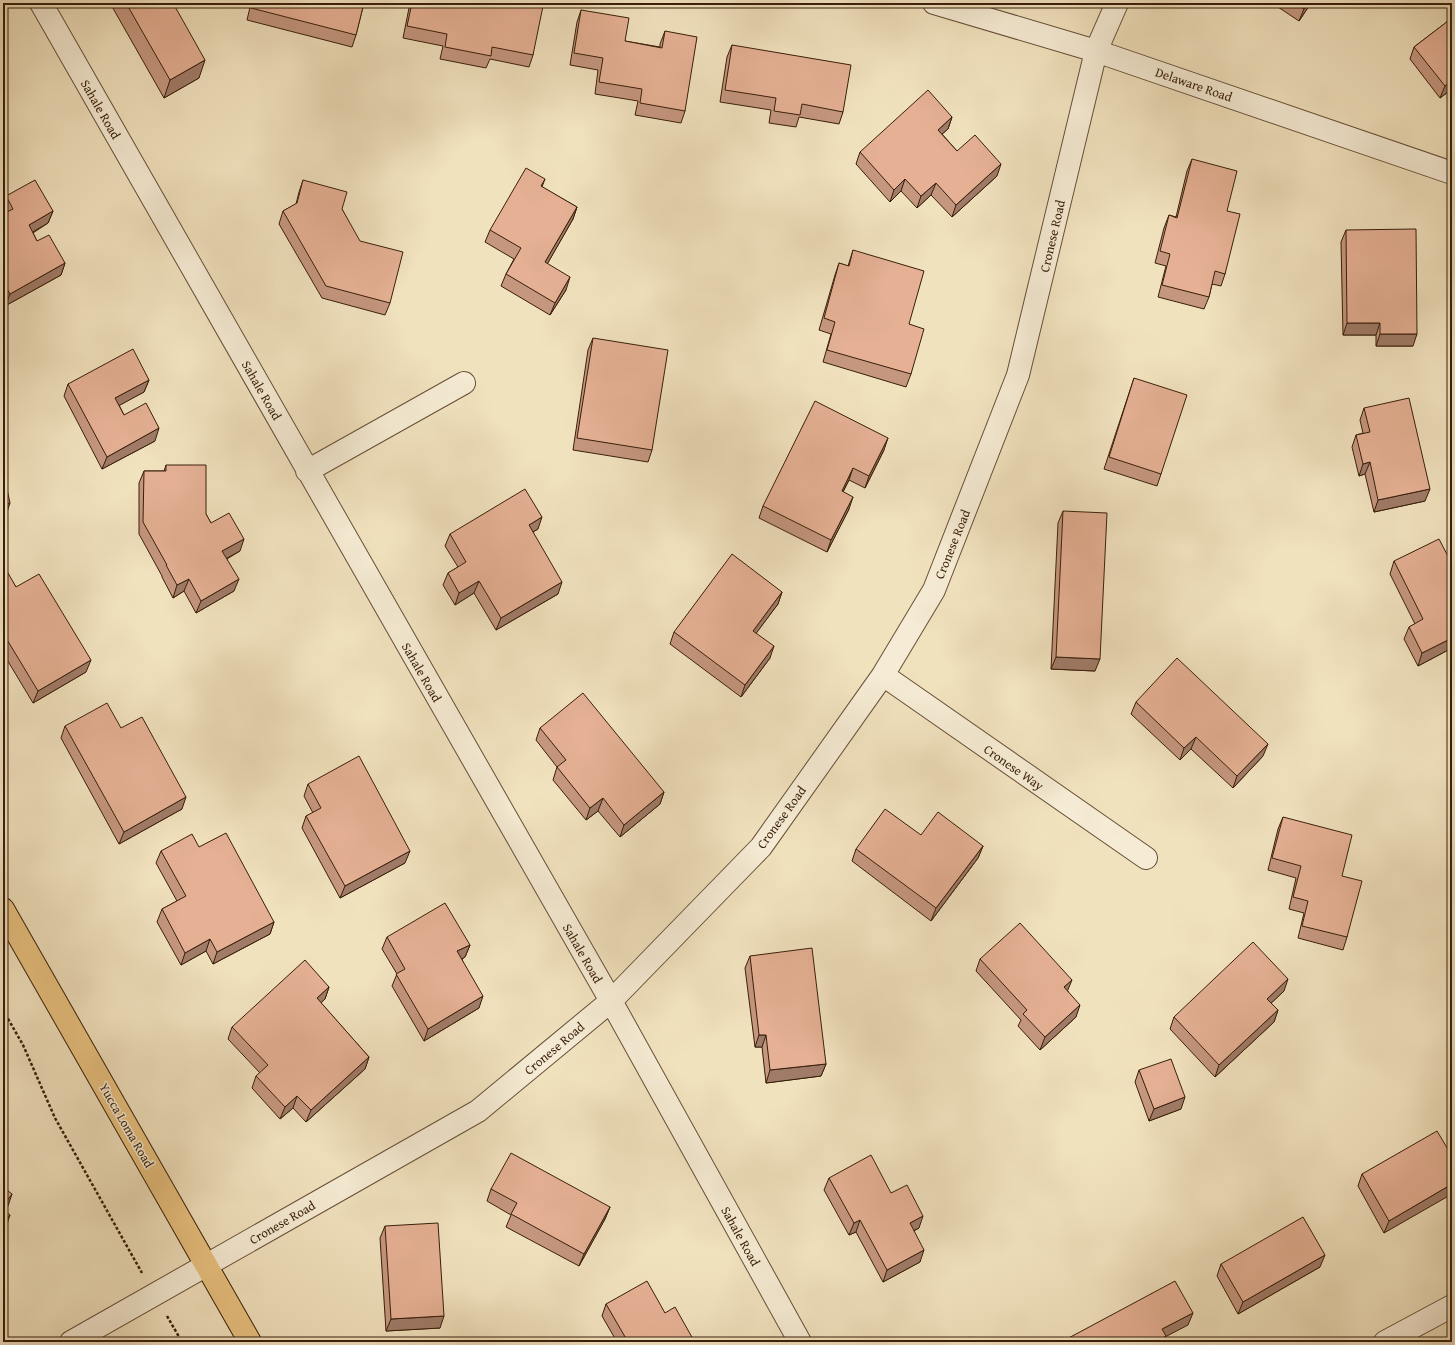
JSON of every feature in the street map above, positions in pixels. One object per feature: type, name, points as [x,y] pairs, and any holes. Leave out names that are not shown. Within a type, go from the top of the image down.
[{"type":"main road","name":"Yucca Loma Road","points":[[3,909],[250,1342]]},
{"type":"street","name":"Sahale Road","points":[[41,3],[611,1001],[800,1342]]},
{"type":"street","name":"Delaware Road","points":[[934,3],[1096,51],[1452,173]]},
{"type":"street","name":"Cronese Road","points":[[71,1342],[478,1111],[611,1001],[761,847],[883,675],[934,590],[1018,375],[1096,51],[1117,3]]},
{"type":"street","points":[[307,471],[464,383]]},
{"type":"street","name":"Cronese Way","points":[[883,675],[1146,858]]},
{"type":"street","points":[[1385,1342],[1452,1306]]},
{"type":"path","points":[[3,1010],[23,1045],[55,1118],[143,1274]]},
{"type":"path","points":[[167,1316],[182,1342]]},
{"type":"building","points":[[126,3],[173,3],[205,60],[170,80]]},
{"type":"building","points":[[252,3],[364,3],[356,35],[251,8]]},
{"type":"building","points":[[412,3],[529,3],[543,6],[533,55],[492,47],[491,56],[445,47],[447,34],[407,26]]},
{"type":"building","points":[[1295,3],[1308,3],[1304,9]]},
{"type":"building","points":[[581,10],[629,18],[625,41],[662,48],[665,31],[697,37],[685,111],[640,103],[642,89],[599,82],[603,58],[574,53]]},
{"type":"building","points":[[1452,18],[1452,80],[1445,86],[1414,47]]},
{"type":"building","points":[[732,45],[851,65],[843,112],[802,104],[800,115],[774,111],[776,98],[725,90]]},
{"type":"building","points":[[928,90],[952,117],[938,130],[957,151],[975,135],[1001,164],[956,205],[936,183],[921,196],[905,179],[894,190],[860,152]]},
{"type":"building","points":[[3,128],[6,133],[3,135]]},
{"type":"building","points":[[1192,159],[1237,171],[1227,211],[1240,214],[1225,274],[1215,271],[1209,297],[1162,285],[1170,254],[1160,251],[1169,215],[1177,218]]},
{"type":"building","points":[[526,168],[545,179],[541,186],[577,207],[545,262],[570,277],[555,303],[506,274],[521,248],[490,230]]},
{"type":"building","points":[[35,180],[53,211],[29,225],[37,241],[49,235],[65,263],[10,294],[3,282],[3,214],[13,209],[6,196]]},
{"type":"building","points":[[303,180],[347,192],[342,209],[360,241],[403,252],[390,303],[326,286],[283,211],[297,203]]},
{"type":"building","points":[[1416,229],[1417,334],[1380,334],[1380,323],[1347,323],[1346,230]]},
{"type":"building","points":[[853,250],[924,271],[909,324],[924,329],[911,374],[827,350],[835,322],[824,318],[839,263],[849,266]]},
{"type":"building","points":[[593,338],[668,350],[652,450],[577,438]]},
{"type":"building","points":[[133,349],[149,380],[115,398],[124,415],[146,403],[159,428],[107,457],[68,384]]},
{"type":"building","points":[[1134,378],[1187,395],[1161,474],[1109,457]]},
{"type":"building","points":[[1409,398],[1430,489],[1378,500],[1370,462],[1363,464],[1356,435],[1370,432],[1364,408]]},
{"type":"building","points":[[815,401],[888,438],[869,476],[853,468],[842,491],[853,497],[831,540],[763,506]]},
{"type":"building","points":[[166,465],[206,465],[206,514],[211,523],[229,513],[244,539],[222,551],[239,579],[201,601],[189,579],[177,585],[143,522],[144,471],[166,471]]},
{"type":"building","points":[[3,471],[10,503],[3,505]]},
{"type":"building","points":[[525,489],[542,517],[529,525],[562,582],[501,618],[479,581],[459,593],[448,573],[466,562],[450,534]]},
{"type":"building","points":[[1063,511],[1107,513],[1100,659],[1056,657]]},
{"type":"building","points":[[1439,539],[1452,564],[1452,638],[1422,653],[1409,627],[1423,619],[1394,561]]},
{"type":"building","points":[[732,554],[782,592],[753,631],[774,646],[745,685],[674,632]]},
{"type":"building","points":[[4,566],[16,587],[39,574],[91,660],[38,691],[3,633]]},
{"type":"building","points":[[1177,658],[1268,744],[1237,776],[1196,737],[1184,748],[1136,702]]},
{"type":"building","points":[[583,693],[664,792],[624,825],[603,798],[590,808],[557,767],[566,760],[540,728]]},
{"type":"building","points":[[107,703],[121,728],[142,717],[186,797],[124,832],[65,726]]},
{"type":"building","points":[[359,756],[410,851],[345,886],[306,816],[321,808],[308,784]]},
{"type":"building","points":[[885,809],[921,835],[938,812],[983,846],[936,908],[856,849]]},
{"type":"building","points":[[1283,817],[1352,835],[1342,876],[1362,881],[1347,937],[1302,926],[1308,901],[1293,897],[1301,866],[1272,858]]},
{"type":"building","points":[[226,833],[274,922],[217,952],[210,939],[185,953],[162,909],[186,896],[161,851],[192,834],[199,847]]},
{"type":"building","points":[[445,903],[470,945],[457,951],[483,996],[428,1029],[396,974],[405,969],[387,937]]},
{"type":"building","points":[[1020,923],[1072,980],[1064,987],[1080,1005],[1045,1037],[1023,1014],[1027,1010],[980,959]]},
{"type":"building","points":[[1253,942],[1288,979],[1267,999],[1278,1010],[1219,1065],[1174,1017]]},
{"type":"building","points":[[812,948],[826,1064],[770,1070],[766,1035],[759,1035],[750,956]]},
{"type":"building","points":[[305,960],[329,987],[317,998],[369,1057],[311,1110],[297,1096],[285,1107],[256,1076],[268,1065],[232,1027]]},
{"type":"building","points":[[1171,1059],[1185,1097],[1154,1109],[1139,1070]]},
{"type":"building","points":[[1437,1131],[1452,1156],[1452,1184],[1389,1221],[1362,1174]]},
{"type":"building","points":[[511,1153],[610,1207],[584,1254],[511,1214],[517,1203],[491,1189]]},
{"type":"building","points":[[871,1155],[891,1193],[907,1185],[923,1216],[910,1223],[924,1250],[887,1270],[860,1220],[854,1223],[829,1178]]},
{"type":"building","points":[[3,1187],[12,1194],[3,1206]]},
{"type":"building","points":[[3,1210],[10,1215],[3,1224]]},
{"type":"building","points":[[1303,1217],[1325,1255],[1243,1302],[1221,1264]]},
{"type":"building","points":[[438,1223],[444,1316],[391,1319],[385,1226]]},
{"type":"building","points":[[647,1281],[665,1313],[675,1307],[693,1339],[687,1342],[628,1342],[606,1304]]},
{"type":"building","points":[[1175,1281],[1193,1313],[1162,1329],[1166,1336],[1155,1342],[1063,1341]]},
{"type":"building","points":[[971,1337],[974,1342],[961,1342]]}]
